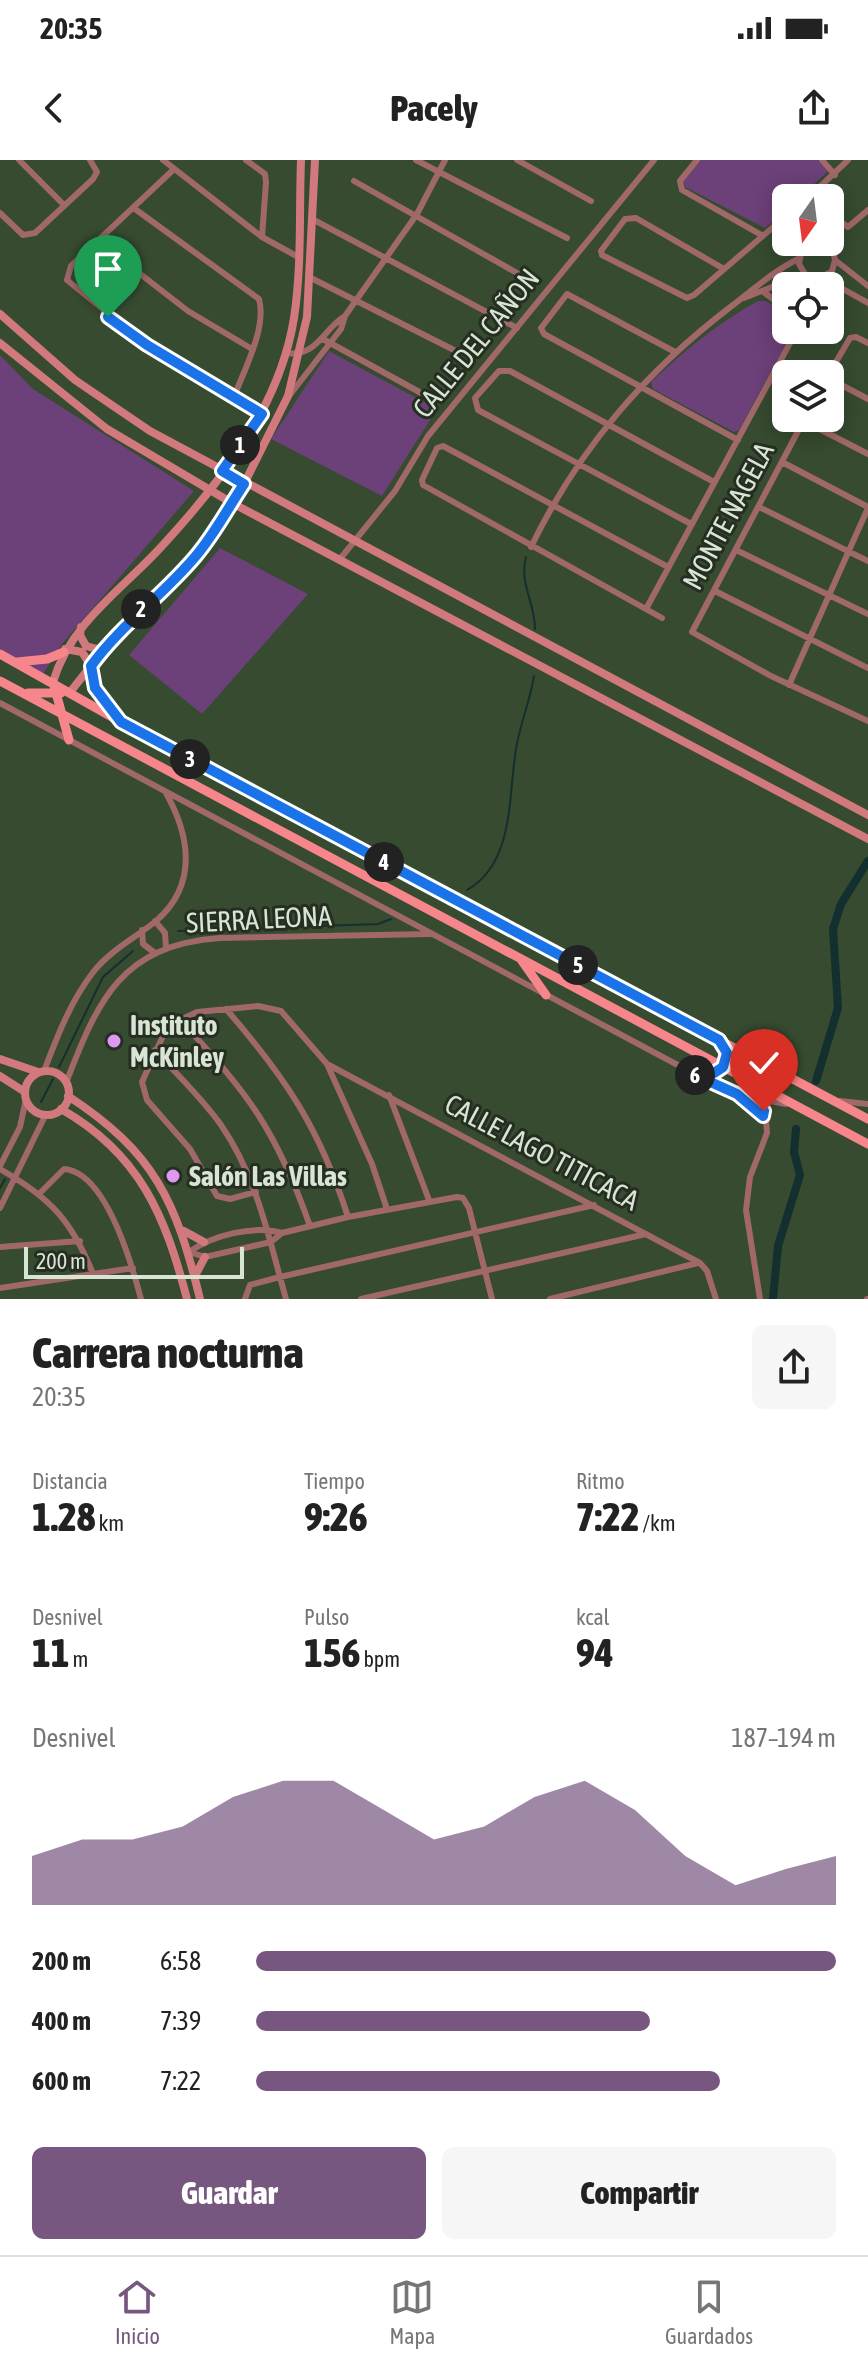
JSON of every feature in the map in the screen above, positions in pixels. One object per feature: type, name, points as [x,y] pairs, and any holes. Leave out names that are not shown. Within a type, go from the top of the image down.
[{"type":"main road","points":[[14,661],[47,659],[65,650]]},
{"type":"main road","points":[[0,654],[71,691],[121,722],[868,1119]]},
{"type":"main road","points":[[91,666],[95,688],[121,722]]},
{"type":"main road","points":[[0,681],[868,1144]]},
{"type":"main road","points":[[53,682],[69,740]]},
{"type":"main road","points":[[21,692],[71,691]]},
{"type":"main road","points":[[520,958],[546,995]]},
{"type":"main road","points":[[695,1075],[714,1073],[723,1067],[727,1053],[719,1040]]},
{"type":"street","points":[[19,160],[64,205]]},
{"type":"street","points":[[0,213],[23,235],[35,233],[96,176],[96,166],[90,160]]},
{"type":"street","points":[[163,160],[262,237],[312,263]]},
{"type":"street","points":[[246,160],[265,174],[262,237]]},
{"type":"street","points":[[53,682],[65,650],[81,626],[160,548],[209,490],[262,414],[293,322],[301,160]]},
{"type":"street","points":[[288,396],[300,353],[311,278],[315,160]]},
{"type":"street","points":[[416,160],[567,238]]},
{"type":"street","points":[[71,691],[105,646],[196,556],[244,484],[288,396],[388,259],[417,214],[445,160]]},
{"type":"street","points":[[517,160],[591,201]]},
{"type":"street","name":"CALLE DEL CAÑON","points":[[340,559],[395,491],[428,436],[654,160]]},
{"type":"street","points":[[697,160],[679,186],[763,236]]},
{"type":"street","points":[[822,160],[835,175]]},
{"type":"street","points":[[824,184],[848,160]]},
{"type":"street","points":[[173,170],[71,266],[67,280],[147,345],[262,414]]},
{"type":"street","points":[[354,181],[517,273]]},
{"type":"street","points":[[135,209],[205,262],[256,295],[261,310],[252,349],[234,397]]},
{"type":"street","points":[[844,224],[848,227],[868,210]]},
{"type":"street","points":[[724,269],[630,217],[625,219],[601,251],[602,255],[687,298],[724,269],[772,228]]},
{"type":"street","points":[[314,220],[517,328]]},
{"type":"street","points":[[99,242],[188,311],[252,349]]},
{"type":"street","points":[[531,547],[551,506],[578,463],[639,386],[675,352],[756,286],[799,256],[804,272]]},
{"type":"street","points":[[833,256],[868,286]]},
{"type":"street","points":[[831,272],[835,260]]},
{"type":"street","points":[[311,278],[454,350]]},
{"type":"street","points":[[756,286],[772,299]]},
{"type":"street","points":[[741,299],[772,289]]},
{"type":"street","points":[[844,290],[868,303]]},
{"type":"street","points":[[675,352],[565,293],[542,330],[738,440]]},
{"type":"street","points":[[0,314],[40,351],[115,409],[244,484],[868,815]]},
{"type":"street","points":[[838,360],[848,340],[856,337],[868,343]]},
{"type":"street","points":[[285,353],[300,353],[326,341]]},
{"type":"street","points":[[326,341],[432,399]]},
{"type":"street","points":[[0,343],[107,429],[209,490],[868,839]]},
{"type":"street","points":[[646,609],[789,344]]},
{"type":"street","points":[[691,524],[478,410],[475,398],[504,369],[714,482]]},
{"type":"street","points":[[844,384],[868,399]]},
{"type":"street","name":"MONTE NAGELA","points":[[789,685],[695,634],[693,629],[798,432]]},
{"type":"street","points":[[827,432],[868,454]]},
{"type":"street","points":[[662,618],[423,485],[432,458],[437,448],[443,446],[668,567]]},
{"type":"street","points":[[782,462],[868,508],[789,685],[868,721]]},
{"type":"street","points":[[759,507],[868,561]]},
{"type":"street","points":[[736,550],[868,614]]},
{"type":"street","points":[[715,591],[868,668]]},
{"type":"street","points":[[81,626],[80,635],[86,646],[97,649],[105,646]]},
{"type":"street","points":[[65,650],[82,652],[91,666]]},
{"type":"street","points":[[0,703],[695,1075],[737,1094],[797,1105]]},
{"type":"street","name":"SIERRA LEONA","points":[[41,1072],[68,1014],[93,972],[155,921],[179,892],[187,860],[181,821],[166,793]]},
{"type":"street","points":[[155,921],[165,933],[166,948]]},
{"type":"street","points":[[142,930],[143,944],[155,953]]},
{"type":"street","name":"SIERRA LEONA","points":[[66,1083],[100,1004],[120,977],[166,948],[194,940],[220,938],[433,934]]},
{"type":"street","points":[[256,1192],[230,1199],[217,1196],[190,1149],[143,1094],[142,1082],[163,1036],[180,1020],[197,1012],[258,1006],[281,1011],[327,1064],[367,1154],[387,1209]]},
{"type":"street","points":[[226,1008],[300,1103],[332,1168],[348,1217]]},
{"type":"street","points":[[180,1020],[235,1078],[257,1108],[292,1173],[310,1226]]},
{"type":"street","points":[[155,1050],[220,1123],[256,1192],[286,1299]]},
{"type":"street","points":[[0,1059],[61,1076],[66,1083],[68,1096],[61,1109],[46,1114],[0,1208]]},
{"type":"street","name":"CALLE LAGO TITICACA","points":[[327,1064],[700,1263]]},
{"type":"street","points":[[41,1072],[31,1077],[20,1127],[0,1168],[40,1193],[69,1223],[94,1276]]},
{"type":"street","points":[[0,1076],[25,1096],[30,1107],[46,1114]]},
{"type":"street","points":[[737,1094],[763,1116],[767,1133],[750,1177],[746,1210],[760,1299]]},
{"type":"street","points":[[389,1095],[429,1200]]},
{"type":"street","points":[[68,1096],[120,1135],[141,1156],[168,1196],[189,1252],[200,1299]]},
{"type":"street","points":[[831,1099],[868,1104]]},
{"type":"street","points":[[763,1116],[770,1101]]},
{"type":"street","points":[[61,1109],[101,1135],[130,1164],[154,1201],[172,1242],[187,1299]]},
{"type":"street","points":[[20,1127],[34,1134]]},
{"type":"street","points":[[40,1193],[64,1169],[82,1176],[117,1224],[141,1299]]},
{"type":"street","points":[[172,1242],[205,1257],[271,1242],[282,1233],[348,1217],[429,1200],[463,1198],[476,1232],[492,1299]]},
{"type":"street","points":[[245,1299],[250,1285],[594,1205]]},
{"type":"street","points":[[180,1227],[191,1237],[204,1242]]},
{"type":"street","points":[[181,1275],[189,1252],[204,1242],[268,1229],[282,1233]]},
{"type":"street","points":[[361,1299],[647,1234]]},
{"type":"street","points":[[217,1239],[220,1254]]},
{"type":"street","points":[[0,1247],[80,1241]]},
{"type":"street","points":[[195,1279],[205,1257]]},
{"type":"street","points":[[550,1299],[700,1263],[707,1271],[716,1299]]},
{"type":"street","points":[[0,1288],[133,1268]]},
{"type":"shaded area","points":[[701,160],[818,160],[828,171],[815,184],[772,184],[772,222],[765,228],[685,187],[684,181]]},
{"type":"shaded area","points":[[758,301],[766,301],[772,304],[772,344],[785,344],[777,360],[772,360],[772,369],[739,430],[734,432],[653,389],[651,382],[729,318]]},
{"type":"shaded area","points":[[329,351],[437,409],[382,496],[271,439]]},
{"type":"shaded area","points":[[0,355],[33,389],[194,491],[62,644],[43,674],[0,649]]},
{"type":"shaded area","points":[[220,548],[308,594],[202,714],[129,655]]},
{"type":"waterway","points":[[526,557],[524,576],[535,629]]},
{"type":"waterway","points":[[467,890],[483,878],[501,846],[510,807],[518,740],[534,676]]},
{"type":"waterway","points":[[816,1081],[838,1008],[833,929],[841,904],[868,861]]},
{"type":"waterway","points":[[178,931],[378,924],[391,919]]},
{"type":"waterway","points":[[59,1067],[103,977],[133,951]]},
{"type":"waterway","points":[[41,1102],[53,1079]]},
{"type":"waterway","points":[[773,1299],[778,1246],[800,1175],[794,1152],[796,1129]]},
{"type":"waterway","points":[[0,1188],[5,1179]]},
{"type":"place","name":"Instituto McKinley","points":[[114,1041]]},
{"type":"place","name":"Salón Las Villas","points":[[173,1176]]},
{"type":"route","points":[[108,317],[147,345],[262,414],[222,471],[244,484],[206,542],[186,567],[121,628],[91,666],[95,688],[121,722],[719,1040],[727,1053],[723,1067],[714,1073],[695,1075],[737,1094],[763,1116],[764,1111]]}]
